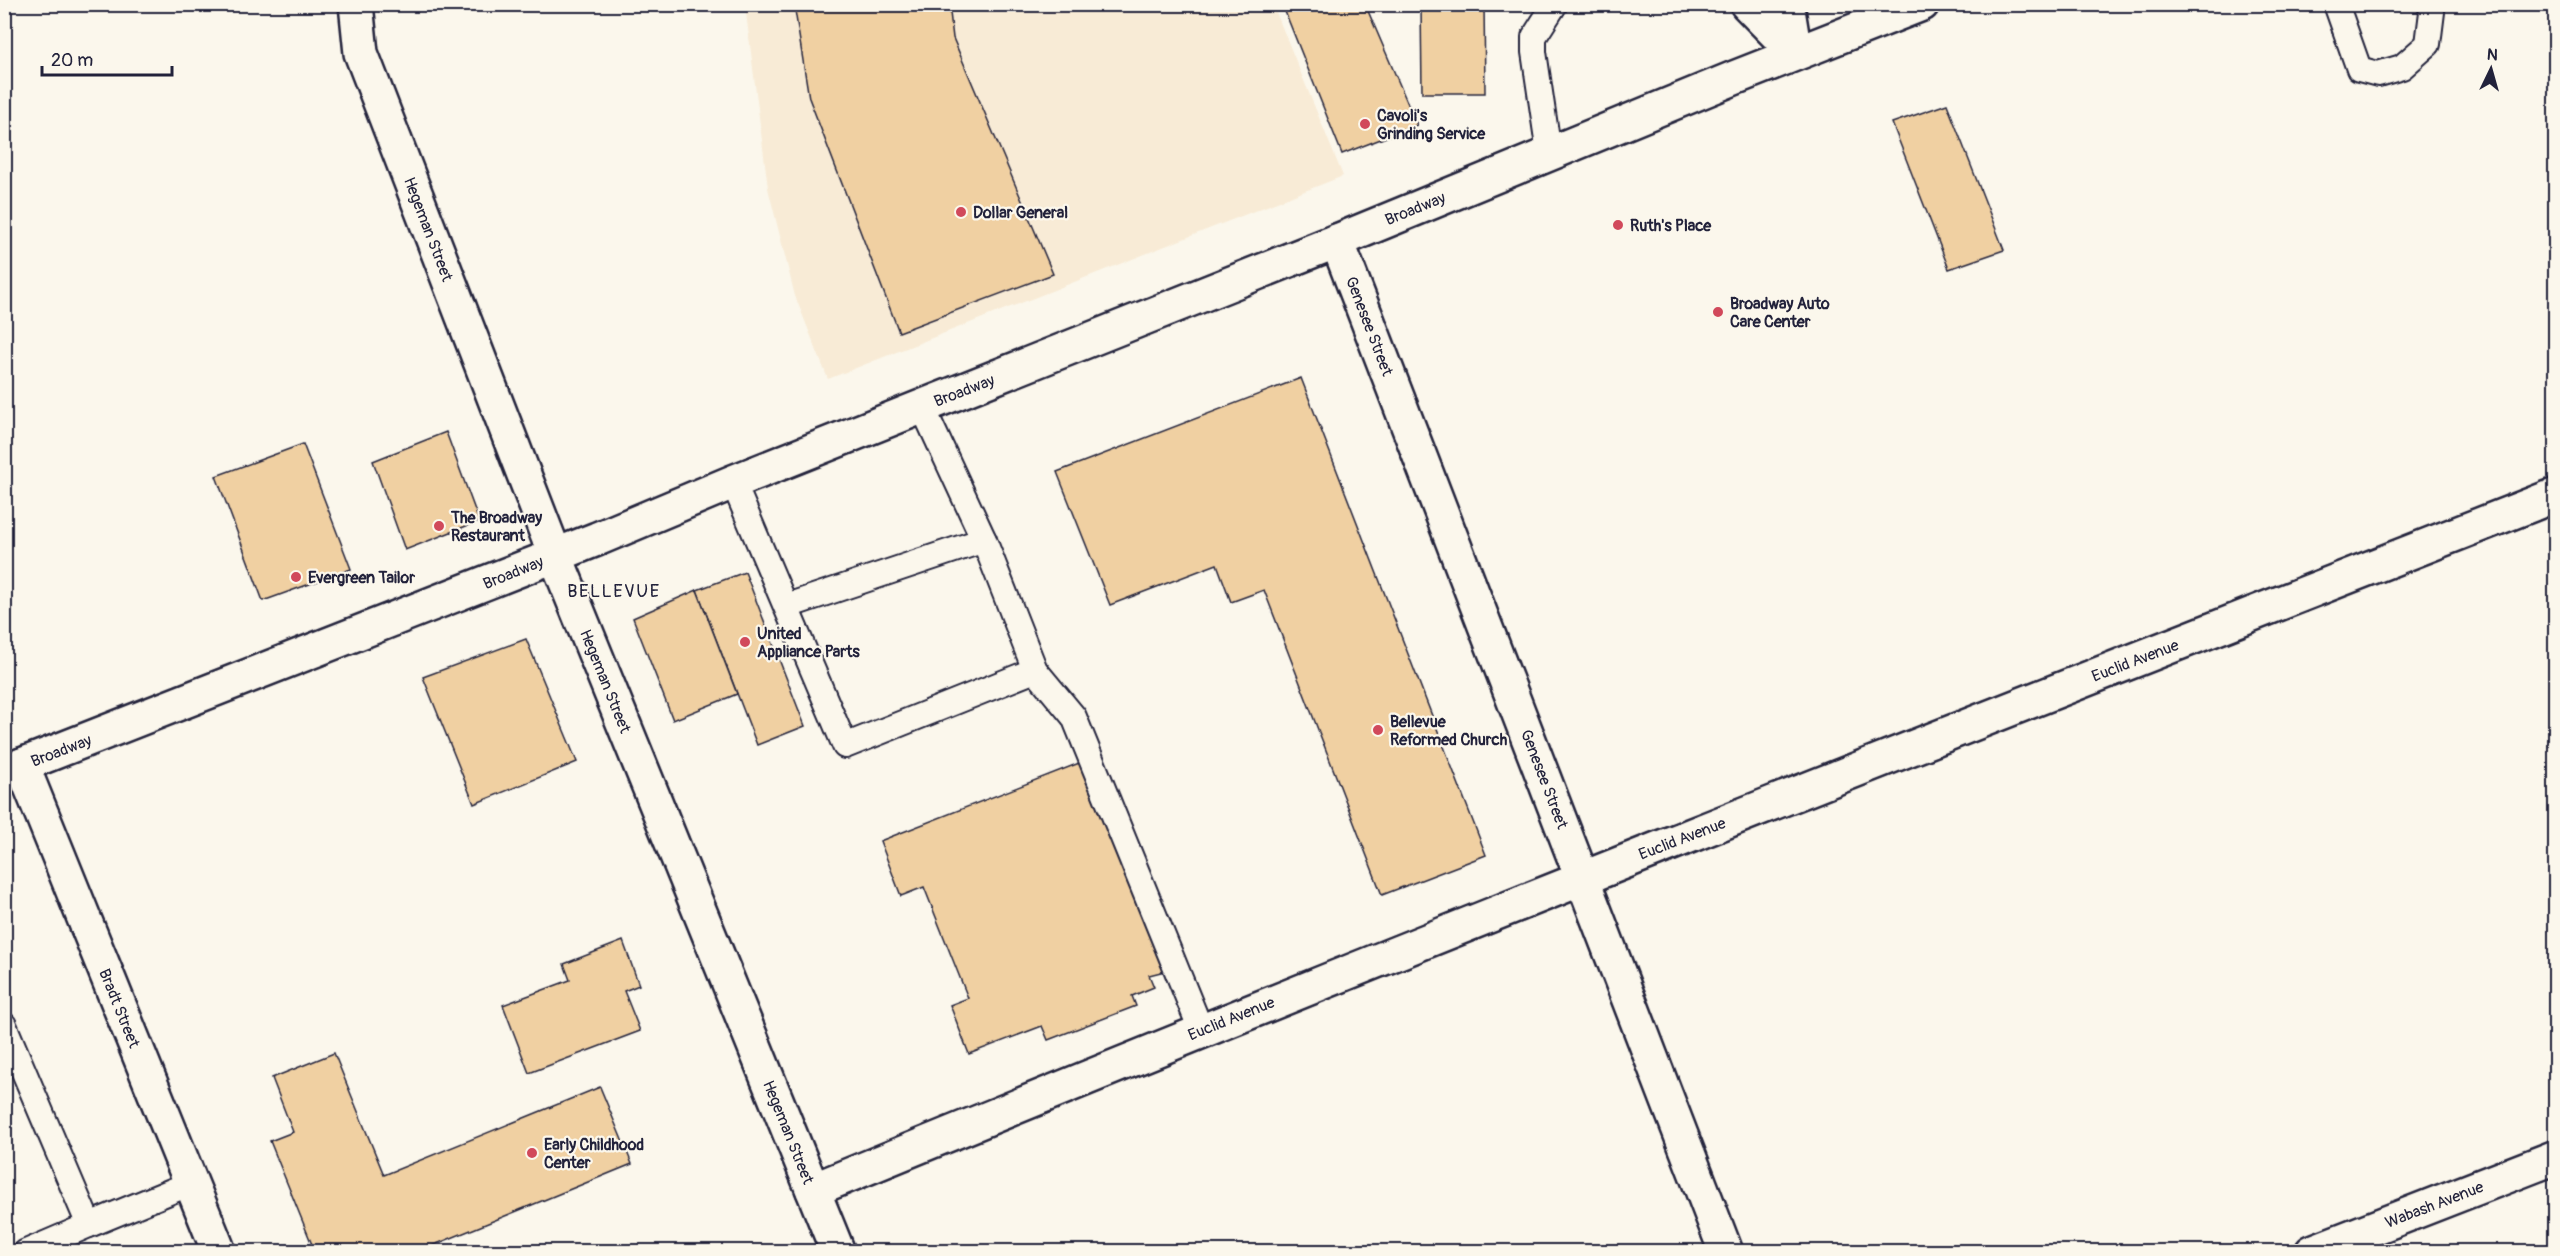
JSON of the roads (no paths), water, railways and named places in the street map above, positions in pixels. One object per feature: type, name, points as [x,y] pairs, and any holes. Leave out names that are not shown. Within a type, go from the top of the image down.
[{"type":"street","name":"Hegeman Street","points":[[356,4],[361,53],[555,555],[837,1251]]},
{"type":"street","points":[[1747,4],[1796,53]]},
{"type":"street","points":[[1787,4],[1796,53]]},
{"type":"street","name":"Broadway","points":[[13,768],[555,555],[1922,4]]},
{"type":"street","name":"Genesee Street","points":[[1337,241],[1726,1251]]},
{"type":"street","name":"Euclid Avenue","points":[[813,1190],[1201,1030],[1583,877],[2556,495]]},
{"type":"street","name":"Bradt Street","points":[[13,768],[219,1251]]},
{"type":"street","name":"Wabash Avenue","points":[[2312,1251],[2556,1157]]},
{"type":"lane","points":[[1549,153],[1534,52],[1534,37],[1555,4]]},
{"type":"lane","points":[[2336,4],[2359,69],[2378,74],[2402,67],[2428,44],[2432,12],[2430,4]]},
{"type":"lane","points":[[922,406],[984,540],[1035,670],[1074,717],[1201,1030]]},
{"type":"lane","points":[[733,482],[845,746],[1035,670]]},
{"type":"lane","points":[[787,606],[984,540]]},
{"type":"lane","points":[[4,1025],[89,1225]]},
{"type":"lane","points":[[26,1251],[191,1183]]},
{"type":"place","name":"Cavoli's Grinding Service","points":[[1365,124]]},
{"type":"place","name":"Dollar General","points":[[961,212]]},
{"type":"place","name":"Ruth's Place","points":[[1618,225]]},
{"type":"place","name":"Broadway Auto Care Center","points":[[1718,312]]},
{"type":"place","name":"The Broadway Restaurant","points":[[439,526]]},
{"type":"place","name":"Evergreen Tailor","points":[[296,577]]},
{"type":"place","name":"United Appliance Parts","points":[[745,642]]},
{"type":"place","name":"Bellevue Reformed Church","points":[[1378,730]]},
{"type":"place","name":"Early Childhood Center","points":[[532,1153]]},
{"type":"district","name":"BELLEVUE","points":[[614,591]]}]
